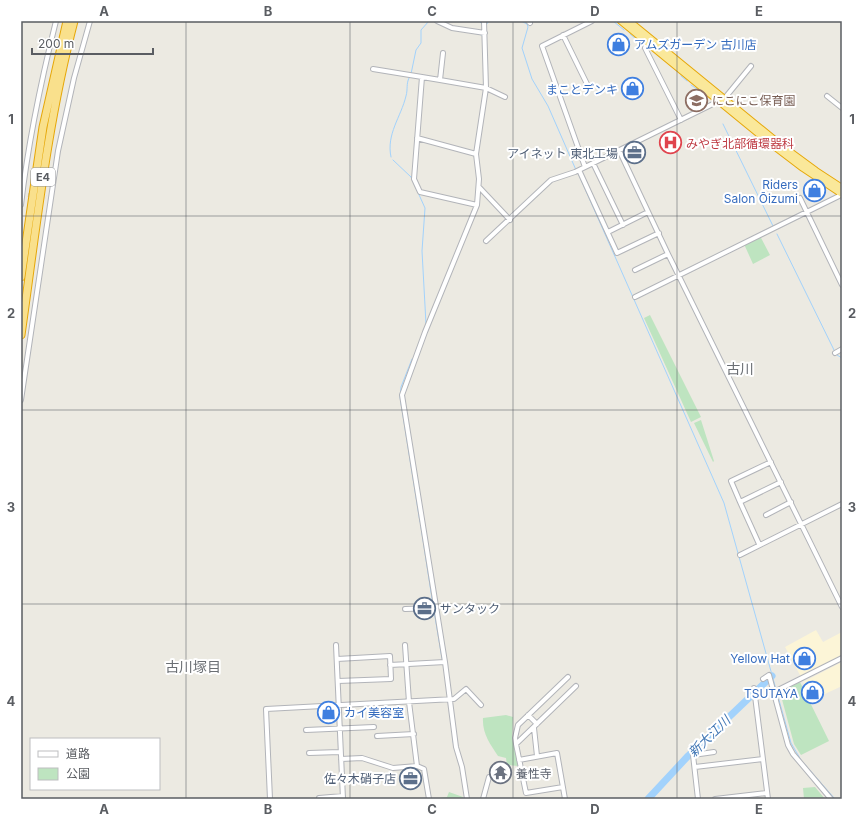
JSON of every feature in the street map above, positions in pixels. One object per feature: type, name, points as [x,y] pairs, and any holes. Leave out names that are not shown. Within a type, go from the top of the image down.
[{"type":"highway","name":"E4","points":[[21,277],[43,127],[67,21]]},
{"type":"highway","name":"E4","points":[[21,335],[51,129],[63,64],[74,21]]},
{"type":"highway","points":[[621,21],[841,191]]},
{"type":"highway","points":[[629,21],[722,100]]},
{"type":"street","points":[[21,205],[38,99],[56,21]]},
{"type":"street","points":[[21,400],[48,198],[66,116],[90,21]]},
{"type":"street","points":[[437,21],[461,30],[485,33]]},
{"type":"street","points":[[584,167],[542,46],[592,21]]},
{"type":"street","points":[[467,799],[462,766],[456,747],[445,662],[403,406],[402,390],[477,205],[479,187],[476,154],[486,88],[484,24]]},
{"type":"street","points":[[563,35],[588,86]]},
{"type":"street","points":[[647,42],[645,48],[681,120]]},
{"type":"street","points":[[440,80],[443,53]]},
{"type":"street","points":[[486,241],[551,180],[593,163],[722,100],[751,66]]},
{"type":"street","points":[[373,68],[486,88],[505,97]]},
{"type":"street","points":[[422,77],[414,174],[420,192],[477,205]]},
{"type":"street","points":[[827,96],[842,108]]},
{"type":"street","points":[[417,138],[476,154]]},
{"type":"street","points":[[619,150],[668,254],[842,607]]},
{"type":"street","points":[[593,163],[624,224]]},
{"type":"street","points":[[577,170],[617,253],[659,234]]},
{"type":"street","points":[[479,187],[510,220]]},
{"type":"street","points":[[634,297],[839,196],[841,191]]},
{"type":"street","points":[[22,194],[28,195]]},
{"type":"street","points":[[800,198],[842,285]]},
{"type":"street","points":[[608,232],[648,212]]},
{"type":"street","points":[[635,270],[668,254]]},
{"type":"street","points":[[835,353],[842,349]]},
{"type":"street","points":[[760,544],[731,481],[771,462]]},
{"type":"street","points":[[740,502],[781,482]]},
{"type":"street","points":[[766,515],[791,502]]},
{"type":"street","points":[[740,555],[842,504]]},
{"type":"street","points":[[405,609],[436,608]]},
{"type":"street","points":[[319,798],[343,798],[336,645]]},
{"type":"street","points":[[405,645],[409,702],[417,766]]},
{"type":"street","points":[[337,659],[390,656],[391,678],[338,681]]},
{"type":"street","points":[[778,690],[842,658]]},
{"type":"street","points":[[390,665],[445,662]]},
{"type":"street","points":[[563,787],[526,793],[516,744],[516,729],[528,715],[568,677]]},
{"type":"street","points":[[766,677],[771,685],[788,745],[793,754],[831,799]]},
{"type":"street","points":[[516,744],[576,686]]},
{"type":"street","points":[[754,688],[768,799]]},
{"type":"street","points":[[270,799],[266,709],[450,700],[454,699],[466,689],[481,705]]},
{"type":"street","points":[[528,715],[536,726],[537,756]]},
{"type":"street","points":[[306,730],[374,727]]},
{"type":"street","points":[[377,736],[414,734]]},
{"type":"street","points":[[309,753],[340,752]]},
{"type":"street","points":[[698,799],[693,755],[714,752]]},
{"type":"street","points":[[519,760],[557,753],[565,799]]},
{"type":"street","points":[[341,759],[362,758],[393,768],[417,766],[424,769],[429,799]]},
{"type":"street","points":[[695,767],[763,759]]},
{"type":"street","points":[[483,799],[489,777]]},
{"type":"street","points":[[715,799],[767,793]]},
{"type":"shaded area","points":[[816,630],[823,642],[842,632],[842,656],[801,677],[785,647]]},
{"type":"shaded area","points":[[842,662],[842,686],[812,700],[803,682]]},
{"type":"green space","points":[[760,236],[770,255],[753,264],[744,244]]},
{"type":"green space","points":[[650,315],[701,417],[691,422],[644,318]]},
{"type":"green space","points":[[701,420],[714,461],[713,462],[694,423]]},
{"type":"green space","points":[[800,682],[829,741],[801,755],[794,744],[780,692]]},
{"type":"green space","points":[[506,715],[513,717],[512,737],[518,766],[507,765],[506,758],[498,756],[487,738],[484,729],[483,718]]},
{"type":"green space","points":[[815,787],[825,799],[804,799],[803,788]]},
{"type":"green space","points":[[449,792],[463,797],[463,799],[432,799],[447,797]]},
{"type":"waterway","points":[[411,74],[416,50],[421,43],[421,30],[429,21]]},
{"type":"waterway","points":[[479,21],[483,25]]},
{"type":"waterway","points":[[486,25],[489,21]]},
{"type":"waterway","points":[[521,21],[527,24],[528,27],[522,48],[532,79],[548,106],[576,170]]},
{"type":"waterway","points":[[613,21],[624,30]]},
{"type":"waterway","points":[[474,33],[482,35]]},
{"type":"waterway","points":[[630,34],[641,43]]},
{"type":"waterway","points":[[681,76],[687,81]]},
{"type":"waterway","points":[[391,157],[390,149],[392,133],[404,104],[409,78]]},
{"type":"waterway","points":[[691,85],[697,89]]},
{"type":"waterway","points":[[723,124],[773,226]]},
{"type":"waterway","points":[[393,160],[411,177],[425,208],[422,251],[426,324]]},
{"type":"waterway","points":[[578,173],[724,503],[791,743],[801,760],[835,799]]},
{"type":"waterway","points":[[777,234],[835,352]]},
{"type":"waterway","points":[[837,355],[842,358]]},
{"type":"waterway","points":[[412,359],[401,387],[400,397],[420,522]]},
{"type":"waterway","points":[[421,527],[433,605]]},
{"type":"waterway","points":[[434,611],[442,658]]},
{"type":"waterway","name":"新大江川","points":[[648,799],[688,756],[772,676]]},
{"type":"waterway","points":[[453,741],[456,754]]},
{"type":"tunnel","points":[[28,195],[46,197]]},
{"type":"place","name":"アムズガーデン 古川店","points":[[619,44]]},
{"type":"place","name":"まことデンキ","points":[[633,89]]},
{"type":"place","name":"にこにこ保育園","points":[[697,100]]},
{"type":"place","name":"みやぎ北部循環器科","points":[[670,143]]},
{"type":"place","name":"アイネット 東北工場","points":[[634,153]]},
{"type":"place","name":"Riders Salon Ōizumi","points":[[814,191]]},
{"type":"place","name":"サンタック","points":[[425,608]]},
{"type":"place","name":"Yellow Hat","points":[[805,658]]},
{"type":"place","name":"TSUTAYA","points":[[813,693]]},
{"type":"place","name":"カイ美容室","points":[[328,712]]},
{"type":"place","name":"養性寺","points":[[501,773]]},
{"type":"place","name":"佐々木硝子店","points":[[411,778]]},
{"type":"district","name":"古川","points":[[740,368]]},
{"type":"district","name":"古川塚目","points":[[193,666]]}]
